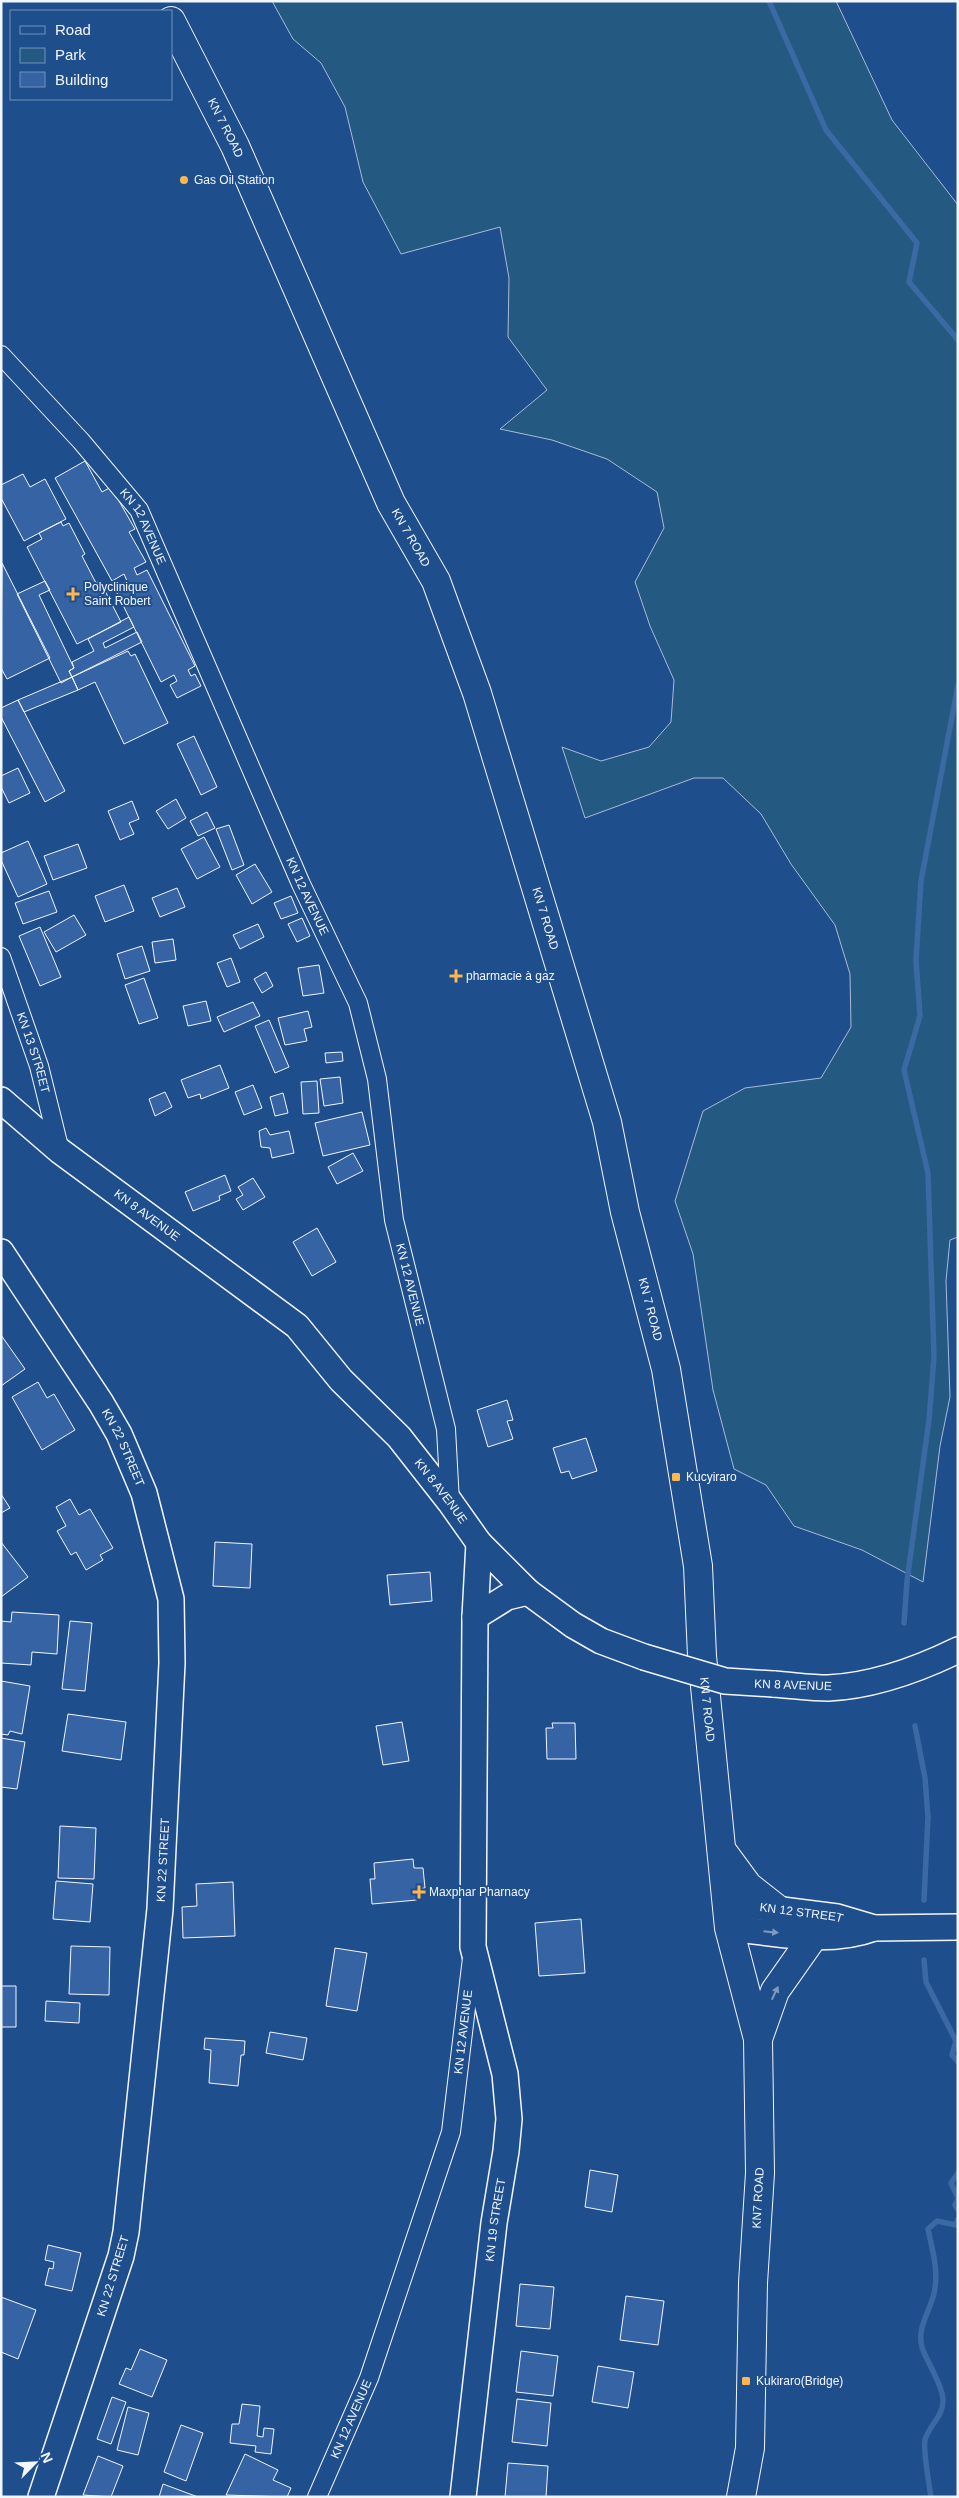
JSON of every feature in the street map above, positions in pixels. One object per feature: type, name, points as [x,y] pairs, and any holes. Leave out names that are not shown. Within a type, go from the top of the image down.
[{"type":"main road","name":"KN 7 ROAD","points":[[172,23],[235,146],[391,503],[436,582],[477,693],[607,1122],[625,1212],[666,1369],[698,1566],[702,1656],[729,1915]]},
{"type":"main road","points":[[722,1850],[748,1886],[776,1908]]},
{"type":"main road","name":"KN7 ROAD","points":[[729,1915],[758,2039],[760,2173],[753,2283],[750,2448],[741,2497]]},
{"type":"main road","points":[[758,2039],[775,1991],[813,1937]]},
{"type":"street","name":"KN 12 AVENUE","points":[[1,355],[81,441],[139,510],[301,884],[358,1003],[377,1079],[394,1220],[446,1429],[450,1502]]},
{"type":"street","name":"KN 13 STREET","points":[[1,957],[38,1066],[60,1151]]},
{"type":"street","name":"KN 8 AVENUE","points":[[1,1100],[60,1151],[296,1326],[341,1380],[399,1437],[450,1502],[479,1543],[528,1592],[573,1625],[601,1640],[644,1658],[726,1681],[828,1688],[863,1684],[902,1674],[958,1650]]},
{"type":"street","name":"KN 22 STREET","points":[[1,1252],[102,1403],[119,1434],[144,1493],[171,1599],[172,1663],[160,1909],[126,2232],[121,2256],[41,2497]]},
{"type":"street","name":"KN 12 AVENUE","points":[[317,2497],[369,2378],[451,2132],[473,1947],[476,1617],[479,1543]]},
{"type":"street","points":[[476,1617],[507,1597],[528,1592]]},
{"type":"street","name":"KN 12 STREET","points":[[729,1915],[776,1908],[837,1917],[874,1928],[958,1927]]},
{"type":"street","name":"KN 12 STREET","points":[[729,1915],[813,1937],[834,1938],[854,1936],[874,1928]]},
{"type":"street","name":"KN 19 STREET","points":[[463,2497],[494,2224],[506,2151],[509,2119],[505,2074],[473,1947]]},
{"type":"green space","points":[[272,1],[836,1],[892,120],[958,205],[958,1237],[950,1240],[946,1281],[950,1397],[940,1446],[923,1582],[862,1550],[794,1526],[766,1485],[734,1469],[713,1390],[693,1254],[675,1201],[703,1111],[745,1088],[821,1078],[851,1027],[850,974],[835,925],[791,864],[761,814],[723,778],[694,778],[585,818],[562,747],[601,761],[649,747],[671,722],[674,680],[650,626],[635,582],[664,528],[657,492],[607,459],[552,440],[500,429],[547,390],[508,337],[509,278],[500,227],[401,254],[363,182],[345,107],[321,63],[293,39]]},
{"type":"building","points":[[85,461],[102,492],[111,487],[135,529],[129,532],[146,562],[134,568],[137,575],[147,570],[195,666],[188,670],[191,676],[195,674],[201,686],[177,698],[170,685],[177,681],[174,675],[161,682],[114,587],[127,581],[124,574],[112,581],[55,478]]},
{"type":"building","points":[[23,474],[30,487],[45,479],[66,519],[24,541],[1,498],[1,485]]},
{"type":"building","points":[[61,522],[63,526],[69,523],[85,554],[82,556],[96,583],[100,581],[121,622],[77,644],[27,547],[42,539],[39,533]]},
{"type":"building","points":[[2,563],[50,658],[7,679],[1,668]]},
{"type":"building","points":[[45,581],[50,590],[39,595],[74,668],[69,671],[72,677],[61,683],[17,594]]},
{"type":"building","points":[[129,617],[134,627],[103,643],[105,648],[137,632],[142,642],[72,677],[69,671],[74,668],[72,662],[94,651],[88,639]]},
{"type":"building","points":[[128,651],[131,656],[135,654],[168,723],[124,744],[95,682],[78,690],[72,677]]},
{"type":"building","points":[[72,677],[78,690],[24,712],[18,700]]},
{"type":"building","points":[[18,700],[65,791],[45,802],[1,717],[1,708]]},
{"type":"building","points":[[194,736],[217,787],[201,795],[177,744]]},
{"type":"building","points":[[18,768],[30,793],[9,803],[1,787],[1,776]]},
{"type":"building","points":[[176,799],[186,818],[168,829],[156,811]]},
{"type":"building","points":[[132,801],[139,819],[129,823],[134,834],[120,840],[108,811]]},
{"type":"building","points":[[207,812],[215,828],[198,836],[190,821]]},
{"type":"building","points":[[229,825],[244,865],[232,870],[216,829]]},
{"type":"building","points":[[204,837],[220,867],[197,879],[181,849]]},
{"type":"building","points":[[28,841],[47,884],[18,897],[1,860],[1,853]]},
{"type":"building","points":[[78,844],[87,868],[53,880],[44,856]]},
{"type":"building","points":[[255,864],[272,892],[252,904],[236,875]]},
{"type":"building","points":[[124,885],[134,911],[105,922],[95,896]]},
{"type":"building","points":[[177,888],[185,907],[160,917],[152,898]]},
{"type":"building","points":[[49,891],[57,912],[23,924],[15,903]]},
{"type":"building","points":[[291,896],[298,913],[281,919],[274,903]]},
{"type":"building","points":[[74,915],[86,935],[56,952],[44,932]]},
{"type":"building","points":[[302,918],[310,936],[297,942],[288,924]]},
{"type":"building","points":[[258,924],[264,937],[240,949],[233,935]]},
{"type":"building","points":[[40,927],[61,977],[40,986],[19,936]]},
{"type":"building","points":[[173,939],[176,960],[155,963],[152,942]]},
{"type":"building","points":[[142,946],[150,971],[125,979],[117,954]]},
{"type":"building","points":[[231,958],[240,982],[227,987],[217,963]]},
{"type":"building","points":[[319,965],[324,993],[303,996],[298,968]]},
{"type":"building","points":[[266,972],[273,986],[262,993],[254,979]]},
{"type":"building","points":[[144,978],[158,1018],[139,1024],[125,985]]},
{"type":"building","points":[[206,1001],[211,1021],[188,1026],[183,1006]]},
{"type":"building","points":[[253,1002],[260,1016],[224,1032],[217,1017]]},
{"type":"building","points":[[308,1011],[312,1027],[304,1029],[307,1041],[285,1045],[278,1018]]},
{"type":"building","points":[[269,1020],[289,1067],[275,1073],[255,1026]]},
{"type":"building","points":[[342,1052],[343,1061],[326,1063],[325,1053]]},
{"type":"building","points":[[220,1065],[229,1088],[201,1099],[200,1094],[188,1098],[181,1080]]},
{"type":"building","points":[[340,1077],[343,1103],[324,1106],[320,1079]]},
{"type":"building","points":[[317,1081],[319,1113],[303,1114],[301,1082]]},
{"type":"building","points":[[253,1085],[262,1108],[244,1115],[235,1092]]},
{"type":"building","points":[[165,1092],[172,1107],[155,1116],[149,1099]]},
{"type":"building","points":[[283,1093],[288,1113],[275,1116],[270,1097]]},
{"type":"building","points":[[362,1112],[370,1145],[323,1156],[315,1123]]},
{"type":"building","points":[[266,1128],[270,1135],[289,1131],[294,1153],[272,1158],[270,1148],[261,1147],[259,1131]]},
{"type":"building","points":[[353,1153],[363,1171],[337,1184],[328,1167]]},
{"type":"building","points":[[225,1175],[231,1191],[219,1196],[220,1200],[193,1211],[185,1192]]},
{"type":"building","points":[[253,1178],[265,1197],[243,1210],[236,1199],[243,1195],[238,1187]]},
{"type":"building","points":[[317,1228],[336,1262],[312,1276],[293,1242]]},
{"type":"building","points":[[1,1335],[25,1369],[1,1386]]},
{"type":"building","points":[[38,1382],[47,1398],[54,1394],[75,1430],[42,1450],[12,1397]]},
{"type":"building","points":[[507,1400],[513,1420],[507,1421],[513,1439],[488,1447],[477,1410]]},
{"type":"building","points":[[586,1438],[597,1471],[572,1479],[569,1471],[561,1473],[553,1448]]},
{"type":"building","points":[[1,1494],[10,1508],[1,1513]]},
{"type":"building","points":[[70,1499],[79,1515],[90,1509],[113,1548],[100,1555],[103,1560],[86,1570],[76,1552],[71,1555],[57,1531],[66,1526],[56,1507]]},
{"type":"building","points":[[1,1542],[28,1577],[1,1597]]},
{"type":"building","points":[[215,1542],[252,1544],[250,1588],[213,1586]]},
{"type":"building","points":[[430,1572],[432,1601],[390,1605],[387,1575]]},
{"type":"building","points":[[12,1612],[59,1615],[57,1654],[32,1652],[31,1665],[1,1663],[1,1621],[11,1622]]},
{"type":"building","points":[[70,1621],[92,1623],[85,1691],[62,1689]]},
{"type":"building","points":[[1,1681],[30,1686],[22,1734],[10,1731],[8,1735],[1,1734]]},
{"type":"building","points":[[68,1714],[126,1722],[121,1760],[62,1751]]},
{"type":"building","points":[[402,1722],[409,1761],[383,1765],[376,1726]]},
{"type":"building","points":[[552,1723],[575,1723],[576,1759],[547,1759],[546,1728],[553,1728]]},
{"type":"building","points":[[1,1738],[25,1742],[17,1789],[1,1787]]},
{"type":"building","points":[[60,1826],[96,1828],[94,1879],[58,1878]]},
{"type":"building","points":[[413,1859],[414,1868],[423,1868],[425,1888],[416,1889],[417,1900],[372,1904],[370,1879],[375,1879],[374,1863]]},
{"type":"building","points":[[56,1881],[93,1884],[90,1922],[53,1919]]},
{"type":"building","points":[[233,1882],[235,1936],[183,1938],[182,1907],[197,1906],[196,1884]]},
{"type":"building","points":[[581,1919],[585,1973],[539,1976],[535,1923]]},
{"type":"building","points":[[71,1946],[110,1947],[109,1995],[69,1994]]},
{"type":"building","points":[[335,1948],[367,1953],[357,2011],[326,2006]]},
{"type":"building","points":[[1,1986],[16,1986],[16,2027],[1,2027]]},
{"type":"building","points":[[46,2001],[80,2003],[79,2023],[45,2021]]},
{"type":"building","points":[[270,2032],[307,2038],[303,2060],[266,2053]]},
{"type":"building","points":[[205,2038],[245,2041],[244,2055],[241,2055],[238,2086],[209,2083],[211,2050],[204,2049]]},
{"type":"building","points":[[590,2170],[618,2175],[612,2212],[585,2207]]},
{"type":"building","points":[[48,2245],[81,2253],[72,2291],[45,2285],[49,2268],[53,2269],[54,2262],[45,2260]]},
{"type":"building","points":[[520,2284],[554,2287],[550,2329],[516,2326]]},
{"type":"building","points":[[626,2296],[664,2301],[658,2345],[620,2340]]},
{"type":"building","points":[[1,2297],[36,2310],[18,2359],[1,2352]]},
{"type":"building","points":[[140,2349],[167,2360],[152,2397],[119,2384],[126,2368],[131,2370]]},
{"type":"building","points":[[521,2351],[558,2356],[553,2396],[516,2392]]},
{"type":"building","points":[[598,2366],[634,2372],[628,2408],[592,2402]]},
{"type":"building","points":[[112,2397],[126,2402],[111,2444],[97,2439]]},
{"type":"building","points":[[517,2399],[551,2403],[547,2446],[512,2442]]},
{"type":"building","points":[[242,2404],[260,2406],[257,2436],[263,2437],[264,2428],[274,2429],[271,2454],[255,2452],[256,2446],[230,2443],[232,2424],[239,2424]]},
{"type":"building","points":[[128,2407],[149,2413],[138,2455],[117,2450]]},
{"type":"building","points":[[181,2425],[203,2433],[186,2481],[164,2472]]},
{"type":"building","points":[[245,2454],[278,2470],[273,2480],[291,2488],[287,2497],[226,2495]]},
{"type":"building","points":[[98,2456],[123,2466],[111,2497],[83,2495]]},
{"type":"building","points":[[508,2463],[548,2466],[546,2497],[505,2497]]},
{"type":"building","points":[[163,2484],[198,2497],[159,2497]]},
{"type":"waterway","points":[[769,1],[826,130],[917,243],[909,282],[958,340]]},
{"type":"waterway","points":[[904,1623],[907,1581],[929,1420],[934,1357],[928,1173],[904,1070],[920,1016],[916,960],[921,881],[958,685]]},
{"type":"waterway","points":[[915,1726],[925,1778],[928,1817],[924,1900]]},
{"type":"waterway","points":[[924,1960],[926,1982],[956,2041],[952,2055],[958,2062]]},
{"type":"waterway","points":[[958,2173],[951,2183],[958,2198]]},
{"type":"waterway","points":[[958,2199],[955,2205],[958,2210]]},
{"type":"waterway","points":[[931,2497],[925,2459],[925,2440],[939,2415],[943,2399],[940,2386],[924,2353],[921,2339],[923,2324],[934,2295],[936,2280],[928,2229],[937,2221],[956,2225],[958,2219]]},
{"type":"place","name":"Gas Oil Station","points":[[184,180]]},
{"type":"place","name":"Polyclinique Saint Robert","points":[[73,594]]},
{"type":"place","name":"pharmacie à gaz","points":[[456,976]]},
{"type":"place","name":"Kucyiraro","points":[[676,1477]]},
{"type":"place","name":"Maxphar Pharnacy","points":[[419,1892]]},
{"type":"place","name":"Kukiraro(Bridge)","points":[[746,2381]]}]
